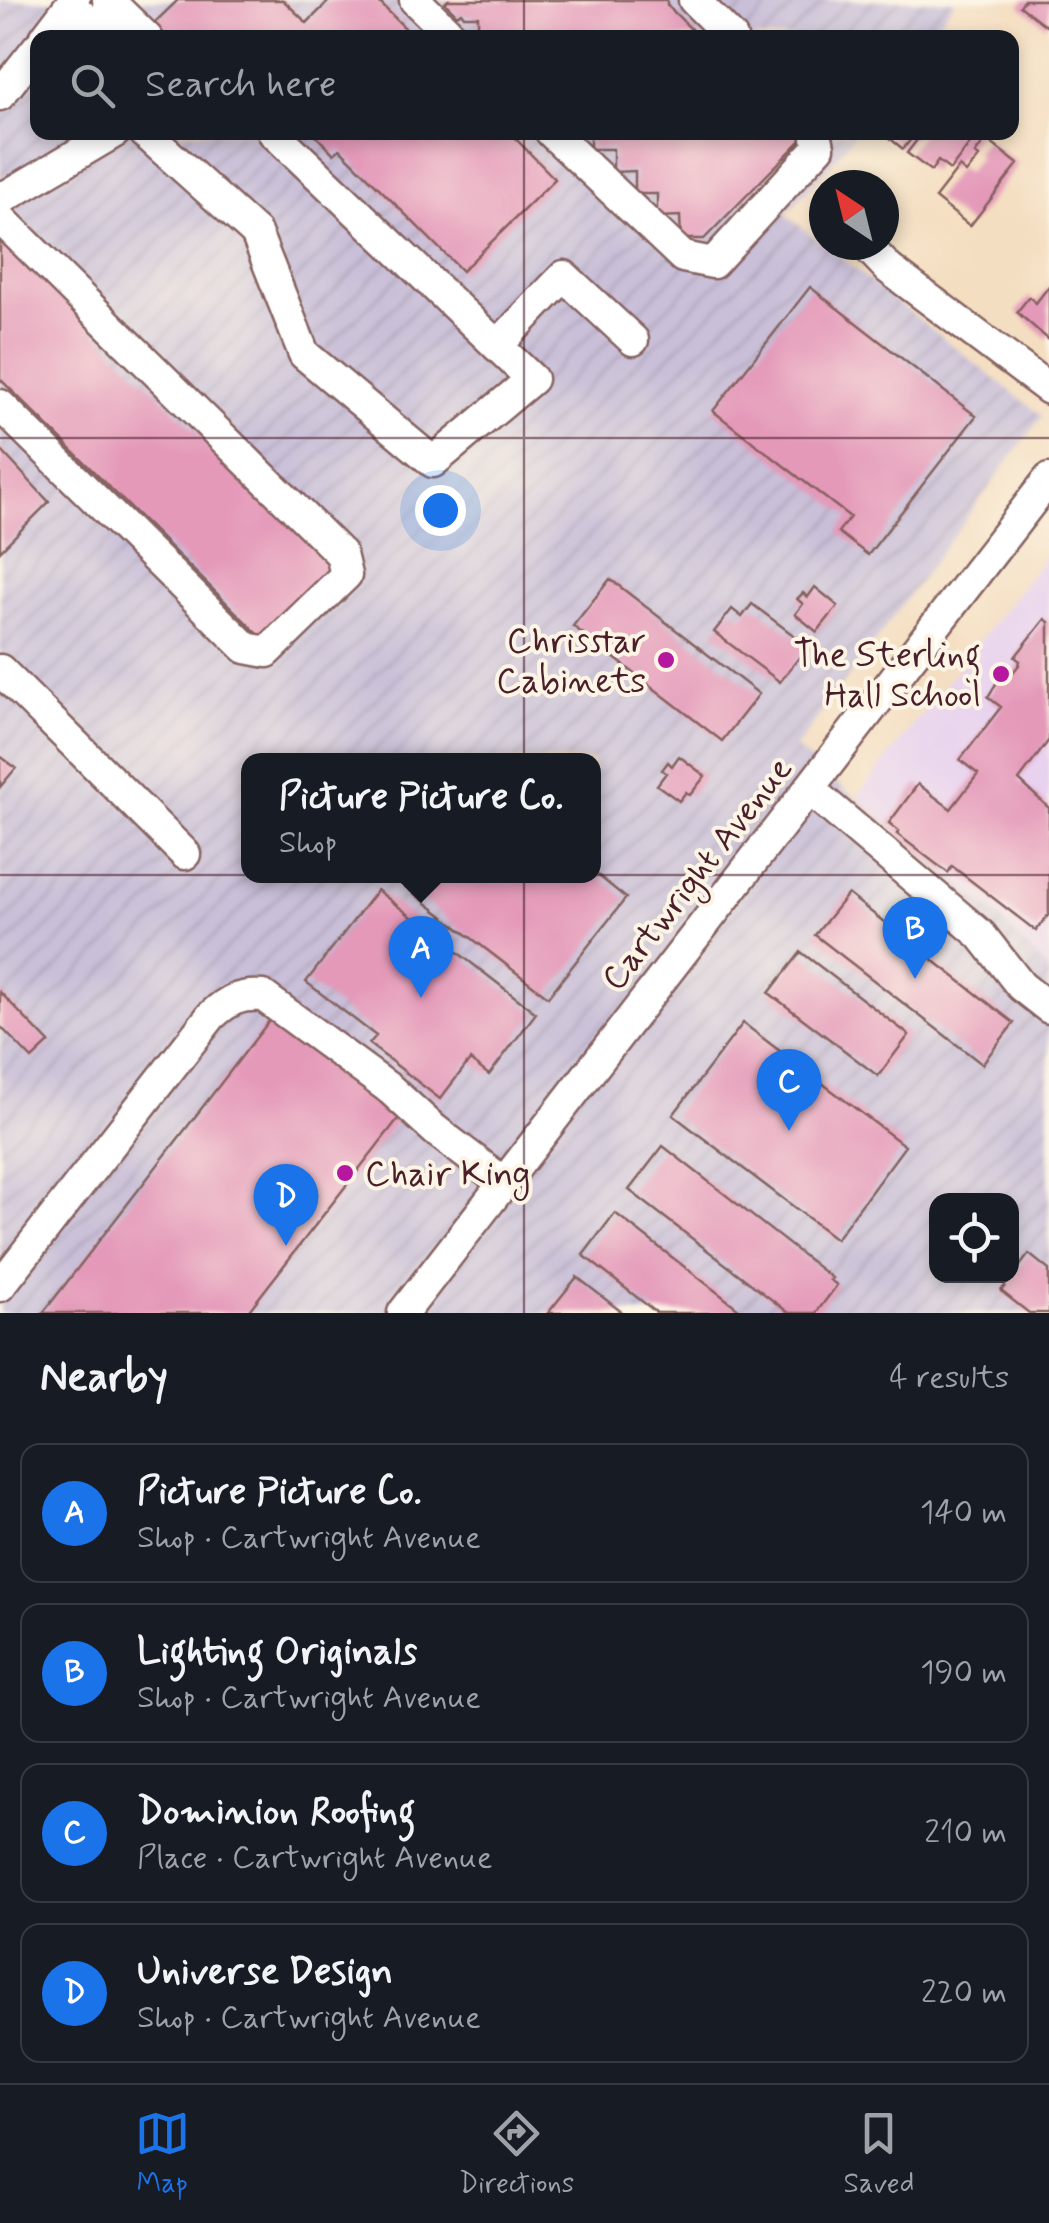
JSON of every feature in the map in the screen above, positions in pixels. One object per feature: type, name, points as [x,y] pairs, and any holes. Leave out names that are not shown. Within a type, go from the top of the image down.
[{"type":"street","points":[[108,0],[139,30]]},
{"type":"street","points":[[415,0],[446,30]]},
{"type":"street","points":[[694,0],[724,30]]},
{"type":"street","points":[[51,30],[72,2],[100,30]]},
{"type":"street","points":[[0,95],[30,57]]},
{"type":"street","points":[[0,196],[3,198],[102,140]]},
{"type":"street","points":[[153,140],[256,232],[304,354],[433,462],[532,379],[280,140]]},
{"type":"street","points":[[560,140],[684,257],[713,263],[820,147],[818,140]]},
{"type":"street","points":[[0,218],[340,554],[346,575],[266,652],[246,648],[0,405]]},
{"type":"street","points":[[881,260],[1049,389]]},
{"type":"street","points":[[497,346],[564,276],[634,340]]},
{"type":"street","name":"Cartwright Avenue","points":[[402,1313],[1049,479]]},
{"type":"street","points":[[0,670],[185,854]]},
{"type":"street","points":[[809,789],[981,935],[1021,986],[1049,1008]]},
{"type":"street","points":[[0,1286],[211,1016],[226,1001],[246,994],[264,996],[390,1089],[435,1130],[503,1182]]},
{"type":"shaded area","points":[[0,0],[956,0],[933,30],[30,30],[30,140],[850,140],[826,170],[809,170],[809,188],[785,214],[809,233],[809,260],[844,260],[1042,416],[795,748],[994,913],[1049,971],[1049,1313],[0,1313]]},
{"type":"shaded area","name":"The Sterling Hall School","points":[[1049,552],[1049,971],[994,913],[857,797]]},
{"type":"building","points":[[178,0],[283,0],[307,23],[330,0],[377,0],[407,30],[161,30],[154,23]]},
{"type":"building","points":[[667,0],[667,5],[692,30],[478,30],[478,16],[464,16],[461,12],[457,15],[445,3]]},
{"type":"building","points":[[1024,0],[1049,0],[1046,26],[1020,6]]},
{"type":"building","points":[[320,140],[517,140],[555,179],[462,271],[340,149],[334,154]]},
{"type":"building","points":[[590,140],[801,140],[704,239],[681,239],[680,216],[657,217],[657,194],[635,194],[635,171],[613,172],[613,149],[590,149]]},
{"type":"building","points":[[892,140],[910,140],[903,149]]},
{"type":"building","points":[[917,140],[973,140],[950,170],[938,161],[931,171],[907,153]]},
{"type":"building","points":[[987,140],[1018,164],[970,226],[935,198],[959,167],[966,173],[979,157],[975,154]]},
{"type":"building","points":[[0,238],[333,566],[262,638],[0,379]]},
{"type":"building","points":[[1049,286],[1049,340],[1017,312],[1029,297],[1036,303]]},
{"type":"building","points":[[810,287],[976,416],[868,555],[838,532],[850,517],[713,411]]},
{"type":"building","points":[[0,449],[49,502],[0,551]]},
{"type":"building","name":"Chrisstar Cabinets","points":[[610,579],[759,694],[722,741],[573,626]]},
{"type":"building","points":[[815,587],[838,606],[817,632],[795,614],[803,604],[797,599],[803,593],[808,597]]},
{"type":"building","points":[[752,604],[808,646],[780,682],[714,632],[732,609],[742,617]]},
{"type":"building","points":[[1045,619],[1049,622],[1049,740],[1019,780],[1049,808],[1049,914],[1036,931],[952,866],[948,873],[897,834],[899,831],[889,823],[918,784],[951,809],[978,774],[960,760],[1001,707],[988,697],[1003,672],[1009,677],[1019,665],[1015,657]]},
{"type":"building","points":[[0,756],[16,768],[0,787]]},
{"type":"building","points":[[679,756],[705,776],[690,795],[686,792],[679,801],[657,785],[668,762],[672,766]]},
{"type":"building","points":[[601,878],[626,898],[548,997],[400,883],[601,883]]},
{"type":"building","points":[[377,890],[536,1013],[489,1075],[470,1060],[440,1099],[369,1044],[376,1036],[306,982]]},
{"type":"building","points":[[848,894],[1014,1023],[982,1064],[815,935]]},
{"type":"building","points":[[801,952],[909,1035],[878,1076],[769,993]]},
{"type":"building","points":[[0,992],[49,1043],[32,1059],[0,1026]]},
{"type":"building","points":[[273,1016],[401,1115],[247,1313],[43,1313]]},
{"type":"building","points":[[743,1023],[905,1146],[836,1239],[673,1115]]},
{"type":"building","points":[[663,1146],[832,1278],[837,1285],[816,1313],[789,1313],[629,1190]]},
{"type":"building","points":[[615,1213],[744,1313],[657,1313],[583,1255]]},
{"type":"building","points":[[1029,1254],[1049,1270],[1049,1313],[1029,1313],[1001,1291],[1007,1283],[1019,1283],[1019,1267]]},
{"type":"building","points":[[577,1277],[623,1313],[548,1313]]},
{"type":"place","name":"Chrisstar Cabinets","points":[[666,660]]},
{"type":"place","name":"The Sterling Hall School","points":[[1001,674]]},
{"type":"place","name":"Lighting Originals","points":[[915,979]]},
{"type":"place","name":"Picture Picture Co.","points":[[421,998]]},
{"type":"place","name":"Dominion Roofing","points":[[789,1131]]},
{"type":"place","name":"Chair King","points":[[345,1173]]},
{"type":"place","name":"Universe Design","points":[[286,1246]]}]
